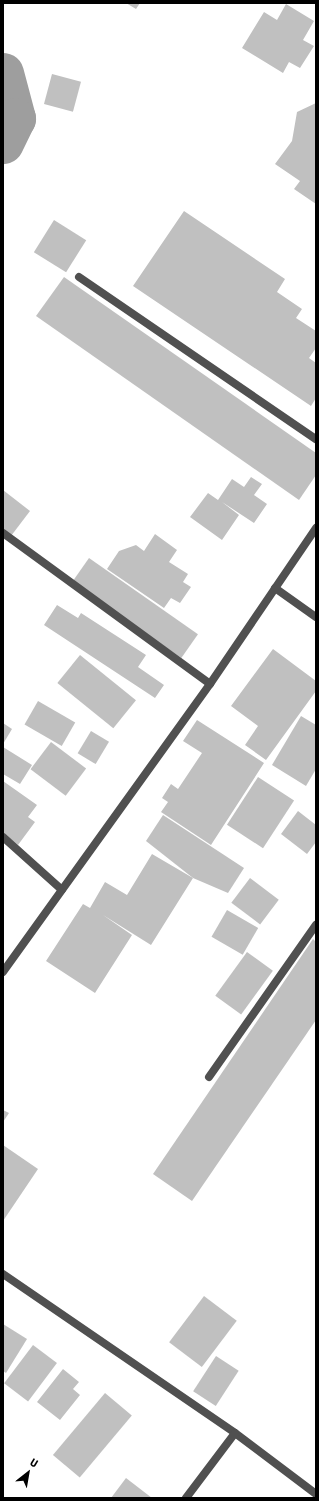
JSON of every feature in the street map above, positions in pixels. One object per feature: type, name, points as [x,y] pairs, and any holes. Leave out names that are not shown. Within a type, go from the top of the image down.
[{"type":"street","points":[[79,276],[316,439]]},
{"type":"street","points":[[3,972],[210,684],[316,528]]},
{"type":"street","points":[[3,533],[210,684]]},
{"type":"street","points":[[275,588],[316,617]]},
{"type":"street","points":[[3,837],[62,890]]},
{"type":"street","points":[[209,1077],[316,925]]},
{"type":"street","points":[[3,1274],[235,1433],[316,1494]]},
{"type":"street","points":[[186,1498],[235,1433]]},
{"type":"building","points":[[126,3],[140,3],[136,9]]},
{"type":"building","points":[[286,4],[314,21],[303,40],[314,46],[300,68],[289,62],[283,73],[242,48],[264,12],[277,20]]},
{"type":"building","points":[[52,74],[81,82],[73,112],[44,104]]},
{"type":"building","points":[[316,103],[316,204],[294,189],[300,181],[275,164],[292,141],[297,112]]},
{"type":"building","points":[[184,211],[285,279],[277,292],[302,309],[296,318],[316,331],[316,348],[309,358],[316,363],[316,398],[311,406],[133,286]]},
{"type":"building","points":[[54,220],[86,240],[66,272],[34,252]]},
{"type":"building","points":[[64,277],[316,453],[316,475],[299,500],[36,316]]},
{"type":"building","points":[[251,477],[262,484],[254,495],[267,504],[254,523],[222,502],[239,515],[222,540],[190,517],[208,493],[218,500],[232,479],[244,487]]},
{"type":"building","points":[[3,490],[30,511],[11,536],[3,530]]},
{"type":"building","points":[[155,534],[177,550],[169,562],[188,574],[183,582],[191,587],[180,603],[171,598],[164,608],[107,569],[119,551],[136,545],[144,551]]},
{"type":"building","points":[[89,558],[198,634],[181,658],[72,582]]},
{"type":"building","points":[[57,605],[78,618],[81,613],[146,655],[138,667],[164,685],[155,698],[44,625]]},
{"type":"building","points":[[273,649],[316,681],[316,691],[266,760],[245,745],[258,726],[231,706]]},
{"type":"building","points":[[80,655],[136,700],[113,728],[57,683]]},
{"type":"building","points":[[38,701],[75,722],[62,746],[24,724]]},
{"type":"building","points":[[301,716],[316,725],[316,769],[306,786],[272,765]]},
{"type":"building","points":[[197,720],[264,763],[211,845],[161,812],[168,802],[162,798],[171,784],[178,789],[202,753],[183,741]]},
{"type":"building","points":[[3,723],[12,729],[3,744]]},
{"type":"building","points":[[91,731],[109,742],[96,764],[78,753]]},
{"type":"building","points":[[51,742],[86,768],[66,796],[31,769]]},
{"type":"building","points":[[3,747],[32,765],[20,784],[3,774]]},
{"type":"building","points":[[258,777],[294,800],[263,848],[227,825]]},
{"type":"building","points":[[3,781],[37,805],[28,817],[35,822],[18,845],[3,832]]},
{"type":"building","points":[[298,811],[316,825],[316,842],[307,854],[281,834]]},
{"type":"building","points":[[163,815],[244,868],[228,893],[193,878],[146,841]]},
{"type":"building","points":[[152,854],[193,878],[151,945],[103,915],[132,935],[95,993],[46,961],[83,904],[90,908],[105,882],[127,895]]},
{"type":"building","points":[[250,878],[279,900],[260,924],[231,903]]},
{"type":"building","points":[[227,910],[258,928],[243,955],[212,937]]},
{"type":"building","points":[[313,939],[316,942],[316,1020],[192,1201],[153,1174]]},
{"type":"building","points":[[247,952],[273,971],[241,1014],[215,996]]},
{"type":"building","points":[[3,1110],[9,1113],[3,1122]]},
{"type":"building","points":[[3,1145],[38,1169],[3,1221]]},
{"type":"building","points":[[204,1296],[237,1321],[202,1367],[169,1342]]},
{"type":"building","points":[[3,1324],[27,1339],[6,1373],[3,1371]]},
{"type":"building","points":[[33,1345],[57,1363],[28,1401],[4,1383]]},
{"type":"building","points":[[216,1356],[239,1371],[216,1406],[193,1391]]},
{"type":"building","points":[[63,1369],[79,1382],[73,1389],[80,1395],[60,1420],[37,1402]]},
{"type":"building","points":[[105,1393],[132,1415],[80,1478],[53,1455]]},
{"type":"building","points":[[126,1478],[152,1498],[111,1498]]},
{"type":"waterway","points":[[3,73],[15,118],[3,143]]}]
